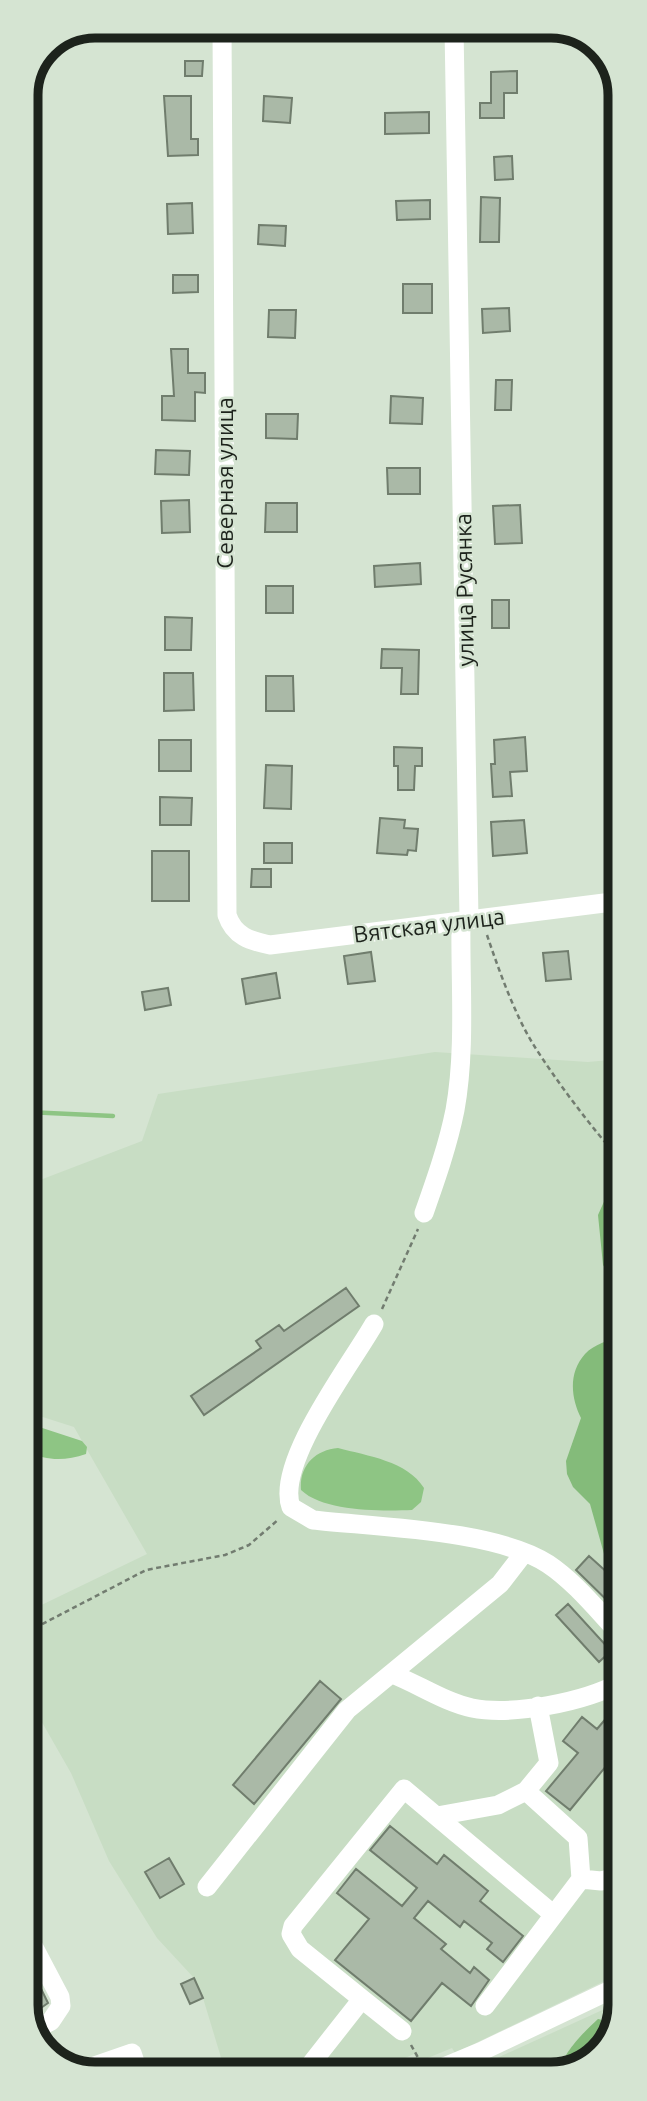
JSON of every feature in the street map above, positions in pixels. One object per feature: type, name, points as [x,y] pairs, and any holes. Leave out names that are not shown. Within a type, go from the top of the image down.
[{"type":"street","name":"Северная улица","points":[[222,38],[227,915],[230,926],[240,936]]},
{"type":"street","name":"улица Русянка","points":[[424,1213],[448,1142],[455,1107],[470,920],[454,39]]},
{"type":"street","name":"Вятская улица","points":[[240,936],[270,945],[608,903]]},
{"type":"street","points":[[374,1324],[308,1433],[288,1492],[291,1507],[313,1520],[494,1542],[546,1562],[608,1621]]},
{"type":"street","points":[[207,1887],[347,1710],[500,1584],[524,1553]]},
{"type":"street","points":[[392,1674],[472,1708],[538,1706],[590,1695],[608,1687]]},
{"type":"street","points":[[437,1816],[498,1805],[526,1791],[548,1763],[538,1706]]},
{"type":"street","points":[[402,2031],[300,1949],[291,1934],[293,1927],[404,1788],[554,1915]]},
{"type":"street","points":[[485,2006],[581,1879],[578,1838],[526,1791]]},
{"type":"street","points":[[581,1879],[608,1879]]},
{"type":"street","points":[[38,1955],[60,1997],[61,2006],[51,2021],[43,2025]]},
{"type":"street","points":[[443,2062],[480,2052],[608,1991]]},
{"type":"street","points":[[312,2062],[362,1999]]},
{"type":"street","points":[[106,2062],[132,2053],[135,2062]]},
{"type":"path","points":[[470,920],[532,1042],[608,1146]]},
{"type":"path","points":[[374,1324],[424,1213]]},
{"type":"path","points":[[38,1626],[146,1570],[225,1555],[249,1545],[291,1507]]},
{"type":"path","points":[[402,2031],[421,2062]]},
{"type":"shaded area","points":[[435,1052],[588,1062],[608,1060],[608,1979],[455,2053],[452,2048],[418,2062],[414,2054],[396,2062],[222,2062],[203,1998],[194,1978],[157,1938],[109,1861],[71,1773],[38,1715],[38,1607],[147,1554],[74,1427],[38,1416],[38,1181],[142,1141],[158,1094]]},
{"type":"shaded area","points":[[608,1193],[608,1273],[603,1265],[598,1215]]},
{"type":"shaded area","points":[[608,1340],[608,1562],[590,1504],[573,1487],[567,1474],[566,1461],[581,1418],[573,1394],[576,1369],[585,1354]]},
{"type":"shaded area","points":[[38,1427],[82,1441],[87,1447],[86,1454],[71,1458],[38,1456]]},
{"type":"shaded area","points":[[338,1448],[374,1457],[408,1471],[424,1488],[421,1502],[412,1510],[354,1509],[324,1503],[301,1490],[303,1474],[310,1461],[322,1452]]},
{"type":"shaded area","points":[[608,2007],[603,2031],[580,2055],[552,2062],[488,2062]]},
{"type":"shaded area","points":[[598,2019],[606,2021],[603,2031],[589,2048],[580,2055],[563,2061],[580,2037]]},
{"type":"building","points":[[480,39],[514,39],[514,40],[480,41]]},
{"type":"building","points":[[185,61],[203,61],[202,76],[185,76]]},
{"type":"building","points":[[517,71],[517,93],[504,93],[504,118],[480,118],[480,103],[491,103],[491,72]]},
{"type":"building","points":[[164,96],[191,96],[191,139],[198,139],[198,155],[168,156]]},
{"type":"building","points":[[264,96],[292,98],[290,123],[263,121]]},
{"type":"building","points":[[429,112],[429,133],[385,134],[385,113]]},
{"type":"building","points":[[512,156],[513,179],[495,180],[494,157]]},
{"type":"building","points":[[481,197],[500,198],[499,242],[480,242]]},
{"type":"building","points":[[430,200],[430,219],[397,220],[396,201]]},
{"type":"building","points":[[192,203],[193,233],[168,234],[167,204]]},
{"type":"building","points":[[259,225],[286,226],[285,246],[258,244]]},
{"type":"building","points":[[173,275],[198,275],[198,292],[173,293]]},
{"type":"building","points":[[403,284],[432,284],[432,313],[403,313]]},
{"type":"building","points":[[509,308],[510,331],[483,333],[482,309]]},
{"type":"building","points":[[269,310],[296,310],[295,338],[268,337]]},
{"type":"building","points":[[171,349],[188,349],[188,373],[205,373],[205,393],[195,392],[195,421],[162,420],[162,396],[174,396]]},
{"type":"building","points":[[496,380],[512,380],[511,410],[495,410]]},
{"type":"building","points":[[391,396],[423,398],[422,424],[390,423]]},
{"type":"building","points":[[266,414],[298,414],[297,439],[266,438]]},
{"type":"building","points":[[156,450],[190,451],[189,475],[155,474]]},
{"type":"building","points":[[387,468],[420,468],[420,494],[388,494]]},
{"type":"building","points":[[189,500],[190,532],[162,533],[161,501]]},
{"type":"building","points":[[266,503],[297,503],[297,532],[265,532]]},
{"type":"building","points":[[520,505],[522,543],[495,544],[493,506]]},
{"type":"building","points":[[420,563],[421,584],[375,587],[374,566]]},
{"type":"building","points":[[266,586],[293,586],[293,613],[266,613]]},
{"type":"building","points":[[492,600],[509,600],[509,628],[492,628]]},
{"type":"building","points":[[165,617],[192,618],[191,650],[165,650]]},
{"type":"building","points":[[382,649],[419,650],[418,694],[401,694],[402,668],[381,668]]},
{"type":"building","points":[[164,673],[193,673],[194,710],[164,711]]},
{"type":"building","points":[[266,676],[293,676],[294,711],[266,711]]},
{"type":"building","points":[[525,737],[527,771],[510,772],[512,796],[493,797],[491,764],[495,764],[494,740]]},
{"type":"building","points":[[159,740],[191,740],[191,771],[159,771]]},
{"type":"building","points":[[394,747],[422,748],[422,766],[415,766],[414,790],[398,790],[398,766],[394,766]]},
{"type":"building","points":[[266,765],[292,766],[291,809],[264,808]]},
{"type":"building","points":[[160,797],[192,798],[191,825],[160,825]]},
{"type":"building","points":[[380,818],[405,820],[404,828],[418,829],[416,851],[408,850],[407,855],[377,853]]},
{"type":"building","points":[[524,820],[527,853],[493,856],[491,822]]},
{"type":"building","points":[[264,843],[292,843],[292,863],[264,863]]},
{"type":"building","points":[[152,851],[189,851],[189,901],[152,901]]},
{"type":"building","points":[[252,869],[271,869],[271,887],[251,887]]},
{"type":"building","points":[[568,951],[571,979],[546,981],[543,953]]},
{"type":"building","points":[[371,952],[375,981],[348,984],[344,956]]},
{"type":"building","points":[[276,973],[280,998],[246,1004],[242,979]]},
{"type":"building","points":[[168,988],[171,1005],[145,1010],[142,992]]},
{"type":"building","points":[[346,1288],[359,1306],[204,1415],[191,1396],[261,1348],[256,1341],[279,1325],[284,1331]]},
{"type":"building","points":[[589,1556],[608,1573],[608,1601],[576,1570]]},
{"type":"building","points":[[568,1604],[608,1648],[608,1654],[599,1662],[556,1615]]},
{"type":"building","points":[[320,1681],[341,1699],[254,1804],[233,1785]]},
{"type":"building","points":[[608,1716],[608,1764],[570,1810],[546,1791],[578,1753],[563,1741],[582,1717],[597,1729]]},
{"type":"building","points":[[390,1826],[437,1864],[444,1855],[488,1891],[480,1901],[523,1936],[503,1962],[487,1949],[492,1943],[464,1921],[460,1927],[428,1901],[414,1918],[446,1944],[441,1949],[470,1973],[474,1967],[489,1980],[471,2006],[442,1983],[411,2021],[335,1960],[369,1919],[337,1893],[356,1869],[402,1906],[417,1888],[370,1850]]},
{"type":"building","points":[[169,1858],[184,1884],[160,1898],[145,1872]]},
{"type":"building","points":[[194,1978],[203,1998],[190,2004],[181,1984]]},
{"type":"building","points":[[38,1982],[48,2003],[39,2010]]},
{"type":"waterway","points":[[38,1113],[113,1116]]}]
